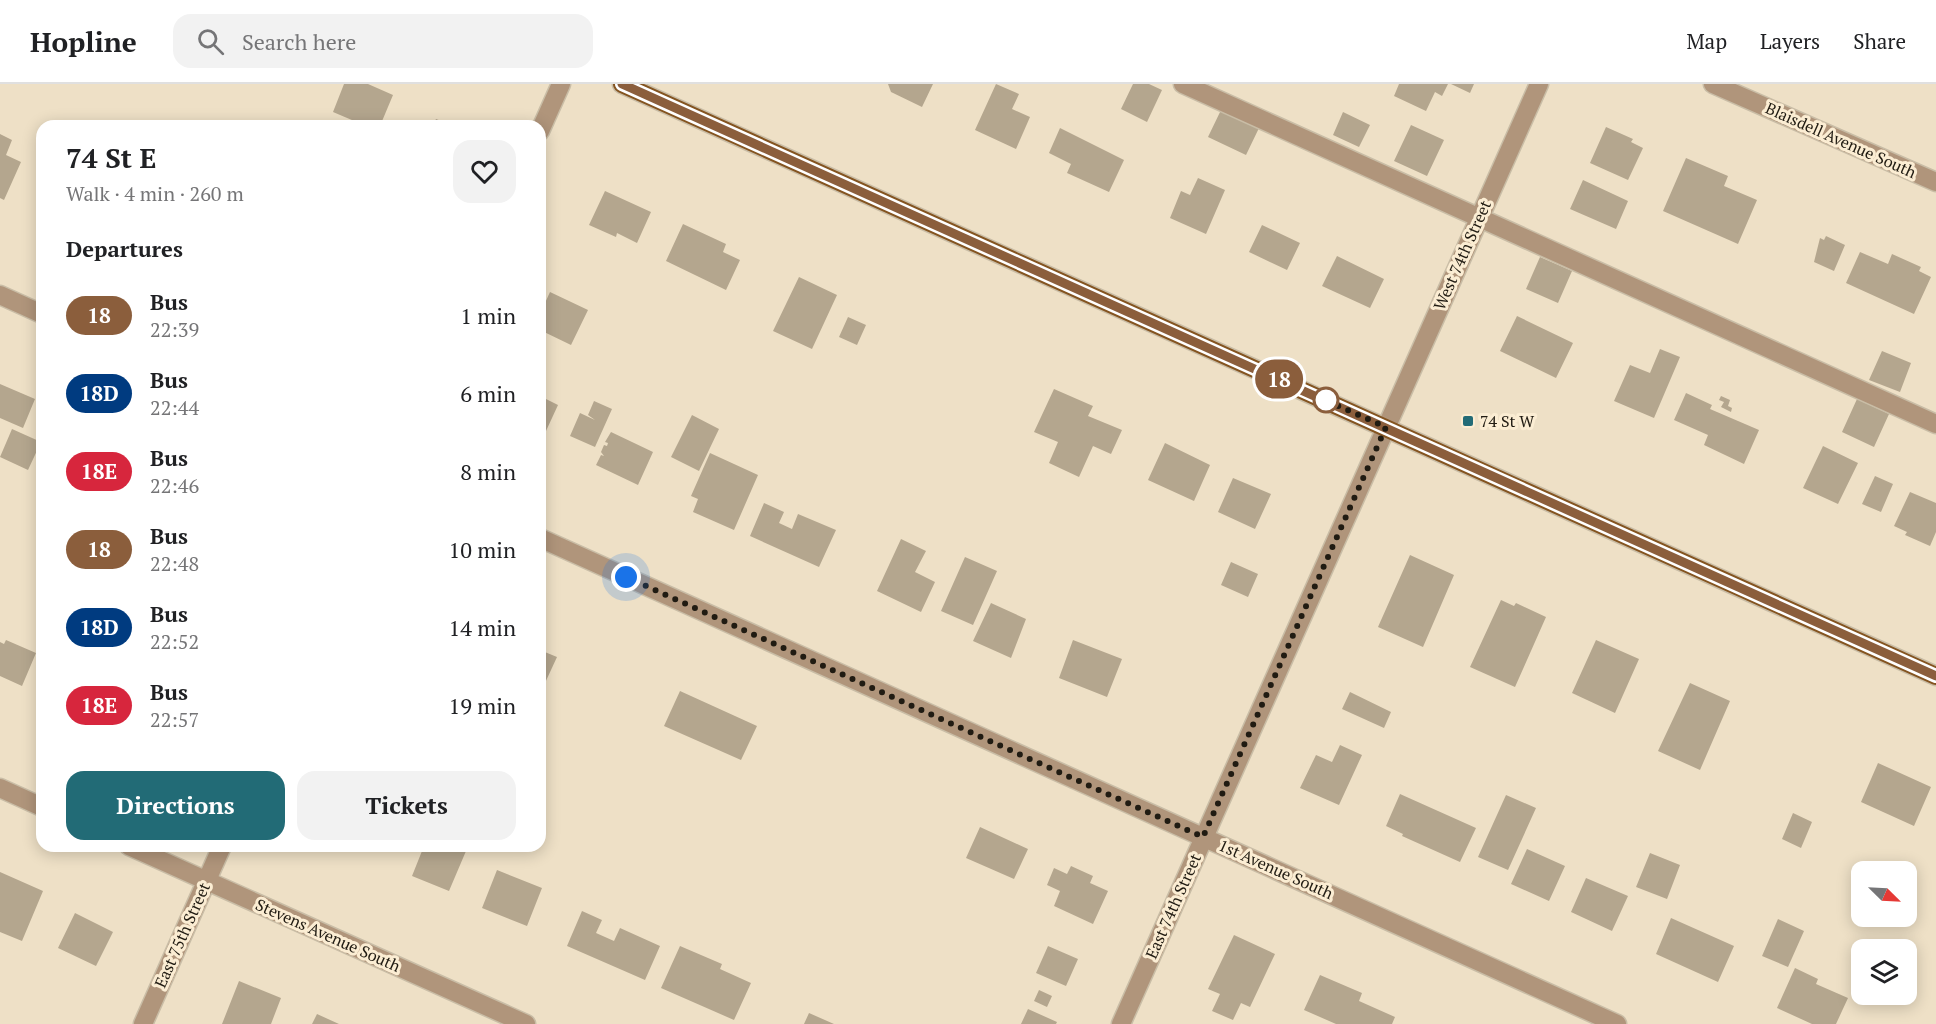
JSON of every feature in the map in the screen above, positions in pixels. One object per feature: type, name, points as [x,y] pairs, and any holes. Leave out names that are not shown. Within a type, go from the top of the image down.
[{"type":"main road","points":[[622,84],[1936,676]]},
{"type":"street","points":[[545,120],[561,84]]},
{"type":"street","points":[[1183,84],[1936,424]]},
{"type":"street","name":"West 74th Street","points":[[1386,427],[1539,84]]},
{"type":"street","name":"Blaisdell Avenue South","points":[[1713,84],[1936,182]]},
{"type":"street","points":[[0,295],[36,311]]},
{"type":"street","name":"East 74th Street","points":[[1121,1024],[1386,427]]},
{"type":"street","name":"1st Avenue South","points":[[546,541],[1617,1024]]},
{"type":"street","points":[[0,788],[36,804]]},
{"type":"street","name":"Stevens Avenue South","points":[[143,852],[526,1024]]},
{"type":"street","name":"East 75th Street","points":[[143,1024],[219,852]]},
{"type":"building","points":[[344,84],[368,84],[393,95],[383,120],[352,120],[333,112]]},
{"type":"building","points":[[888,84],[933,84],[922,107],[891,92]]},
{"type":"building","points":[[996,84],[1019,94],[1012,109],[1030,117],[1016,149],[975,130]]},
{"type":"building","points":[[1133,84],[1149,84],[1162,90],[1147,122],[1121,109]]},
{"type":"building","points":[[1399,84],[1448,84],[1442,96],[1435,92],[1426,111],[1394,96]]},
{"type":"building","points":[[1451,84],[1474,84],[1470,93]]},
{"type":"building","points":[[1221,110],[1259,128],[1246,155],[1208,137]]},
{"type":"building","points":[[1343,112],[1370,125],[1359,147],[1333,135]]},
{"type":"building","points":[[1411,125],[1444,140],[1427,176],[1394,161]]},
{"type":"building","points":[[1606,127],[1633,139],[1631,142],[1643,148],[1628,180],[1590,163]]},
{"type":"building","points":[[1060,128],[1124,160],[1109,192],[1067,173],[1071,164],[1049,153]]},
{"type":"building","points":[[0,134],[12,140],[6,155],[21,162],[4,200],[0,198]]},
{"type":"building","points":[[1686,158],[1728,176],[1724,186],[1757,200],[1738,244],[1663,211]]},
{"type":"building","points":[[1198,178],[1225,190],[1206,234],[1170,218],[1181,191],[1190,195]]},
{"type":"building","points":[[1583,180],[1628,201],[1616,229],[1570,209]]},
{"type":"building","points":[[605,191],[651,212],[637,243],[617,233],[616,237],[589,225]]},
{"type":"building","points":[[683,224],[726,244],[723,252],[740,260],[726,290],[666,261]]},
{"type":"building","points":[[1262,225],[1300,243],[1287,270],[1249,252]]},
{"type":"building","points":[[1826,236],[1845,245],[1834,271],[1814,262],[1820,238],[1824,240]]},
{"type":"building","points":[[1860,252],[1888,264],[1892,254],[1921,267],[1919,271],[1931,277],[1914,314],[1846,283]]},
{"type":"building","points":[[1337,256],[1384,279],[1370,308],[1322,286]]},
{"type":"building","points":[[1540,257],[1572,271],[1558,303],[1526,289]]},
{"type":"building","points":[[799,277],[837,295],[812,349],[773,331]]},
{"type":"building","points":[[550,292],[588,310],[571,345],[546,333],[546,301]]},
{"type":"building","points":[[1517,316],[1573,343],[1556,378],[1500,351]]},
{"type":"building","points":[[848,317],[866,325],[857,345],[839,337]]},
{"type":"building","points":[[1660,349],[1680,357],[1654,418],[1614,401],[1630,365],[1650,373]]},
{"type":"building","points":[[1882,351],[1911,363],[1900,392],[1869,380]]},
{"type":"building","points":[[0,384],[35,399],[23,428],[0,418]]},
{"type":"building","points":[[1054,389],[1093,406],[1088,416],[1122,430],[1111,454],[1093,446],[1079,477],[1049,463],[1058,442],[1034,432]]},
{"type":"building","points":[[1686,393],[1712,405],[1710,409],[1759,430],[1744,464],[1704,445],[1708,435],[1674,420]]},
{"type":"building","points":[[1721,396],[1730,400],[1728,406],[1732,408],[1731,412],[1721,407],[1724,402],[1719,400]]},
{"type":"building","points":[[546,399],[558,405],[546,431]]},
{"type":"building","points":[[1857,399],[1889,414],[1874,447],[1842,432]]},
{"type":"building","points":[[594,401],[612,409],[595,447],[570,436],[580,413],[595,420],[588,415]]},
{"type":"building","points":[[692,415],[719,429],[699,471],[671,457]]},
{"type":"building","points":[[12,429],[36,440],[36,453],[28,470],[0,457]]},
{"type":"building","points":[[611,432],[653,452],[638,485],[596,465],[601,455],[604,456],[601,452],[604,445],[607,446],[608,443],[605,442]]},
{"type":"building","points":[[1165,443],[1210,465],[1194,501],[1148,480]]},
{"type":"building","points":[[1823,446],[1858,463],[1838,504],[1803,488]]},
{"type":"building","points":[[710,453],[758,475],[734,530],[693,512],[698,499],[691,496]]},
{"type":"building","points":[[1875,476],[1893,484],[1881,512],[1862,504]]},
{"type":"building","points":[[1233,478],[1271,494],[1255,529],[1218,512]]},
{"type":"building","points":[[1910,492],[1936,503],[1936,532],[1930,546],[1905,535],[1907,532],[1894,526]]},
{"type":"building","points":[[764,503],[784,512],[779,523],[792,529],[798,514],[836,530],[819,567],[750,536]]},
{"type":"building","points":[[901,539],[926,551],[915,572],[935,582],[921,612],[877,591]]},
{"type":"building","points":[[1410,555],[1454,575],[1423,647],[1378,627]]},
{"type":"building","points":[[965,557],[997,571],[973,625],[941,611]]},
{"type":"building","points":[[1231,562],[1258,574],[1248,597],[1221,585]]},
{"type":"building","points":[[1501,600],[1514,606],[1516,603],[1546,617],[1515,687],[1470,667]]},
{"type":"building","points":[[991,603],[1026,619],[1011,658],[973,641]]},
{"type":"building","points":[[6,640],[36,653],[22,686],[0,676],[0,642],[4,644]]},
{"type":"building","points":[[1073,640],[1122,659],[1107,697],[1059,678]]},
{"type":"building","points":[[1596,640],[1639,659],[1615,713],[1572,693]]},
{"type":"building","points":[[546,652],[557,657],[546,681]]},
{"type":"building","points":[[1690,683],[1730,701],[1700,770],[1658,751]]},
{"type":"building","points":[[680,691],[757,726],[741,760],[664,726]]},
{"type":"building","points":[[1350,692],[1391,712],[1384,728],[1342,709]]},
{"type":"building","points":[[1340,745],[1362,755],[1339,805],[1300,788],[1316,755],[1332,762]]},
{"type":"building","points":[[1878,763],[1931,787],[1914,826],[1861,802]]},
{"type":"building","points":[[1400,794],[1476,828],[1460,862],[1402,836],[1403,834],[1386,826]]},
{"type":"building","points":[[1506,795],[1536,808],[1508,870],[1478,857]]},
{"type":"building","points":[[1793,813],[1812,822],[1801,848],[1782,839]]},
{"type":"building","points":[[980,827],[1028,849],[1014,879],[966,858]]},
{"type":"building","points":[[1527,849],[1565,866],[1549,901],[1511,884]]},
{"type":"building","points":[[422,852],[466,852],[449,891],[412,876]]},
{"type":"building","points":[[1650,853],[1680,865],[1667,899],[1636,887]]},
{"type":"building","points":[[1071,866],[1093,876],[1090,883],[1108,891],[1093,924],[1054,906],[1060,891],[1047,885],[1054,868],[1067,874]]},
{"type":"building","points":[[497,870],[542,888],[527,926],[482,908]]},
{"type":"building","points":[[0,872],[43,891],[22,941],[0,932]]},
{"type":"building","points":[[1586,878],[1628,896],[1612,931],[1571,912]]},
{"type":"building","points":[[582,911],[602,920],[596,933],[614,941],[620,928],[660,946],[645,980],[567,946]]},
{"type":"building","points":[[75,913],[113,932],[96,966],[58,948]]},
{"type":"building","points":[[1671,918],[1734,946],[1718,982],[1656,954]]},
{"type":"building","points":[[1778,919],[1804,931],[1788,967],[1762,956]]},
{"type":"building","points":[[1234,935],[1275,954],[1250,1007],[1241,1003],[1233,1020],[1212,1011],[1220,994],[1208,989]]},
{"type":"building","points":[[680,946],[722,964],[720,969],[751,983],[734,1020],[661,988]]},
{"type":"building","points":[[1048,946],[1078,959],[1066,986],[1036,973]]},
{"type":"building","points":[[1795,968],[1818,979],[1816,984],[1848,998],[1836,1024],[1812,1024],[1777,1008]]},
{"type":"building","points":[[1320,975],[1362,993],[1359,1001],[1395,1017],[1392,1024],[1336,1024],[1304,1010]]},
{"type":"building","points":[[239,981],[281,998],[271,1024],[222,1024]]},
{"type":"building","points":[[1039,990],[1052,996],[1047,1007],[1034,1001]]},
{"type":"building","points":[[1028,1009],[1057,1022],[1056,1024],[1021,1024]]},
{"type":"building","points":[[809,1013],[834,1024],[804,1024]]},
{"type":"building","points":[[317,1014],[339,1024],[312,1024]]},
{"type":"bus line","name":"18","points":[[622,84],[1936,676]]},
{"type":"place","name":"74 St W","points":[[1468,421]]},
{"type":"route","points":[[626,577],[1203,837],[1386,427],[1320,398],[1326,400]]}]
